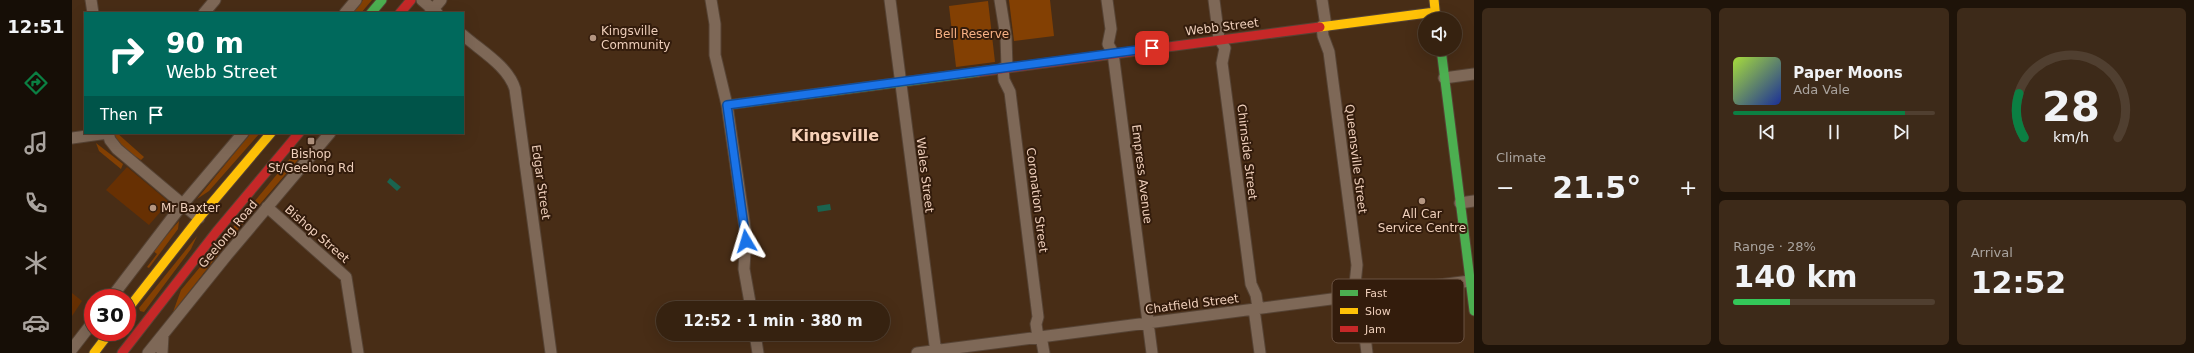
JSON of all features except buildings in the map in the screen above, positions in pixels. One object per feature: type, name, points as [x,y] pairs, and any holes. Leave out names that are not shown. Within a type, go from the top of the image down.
[{"type":"main road","points":[[372,12],[382,0]]},
{"type":"main road","points":[[401,12],[411,0]]},
{"type":"main road","points":[[1434,0],[1436,12]]},
{"type":"main road","name":"Webb Street","points":[[727,105],[1219,39],[1324,26],[1418,17]]},
{"type":"main road","points":[[1442,56],[1474,311]]},
{"type":"main road","name":"Geelong Road","points":[[122,353],[270,134]]},
{"type":"main road","name":"Geelong Road","points":[[136,301],[298,134]]},
{"type":"main road","points":[[94,353],[103,341]]},
{"type":"street","points":[[91,0],[93,12]]},
{"type":"street","points":[[205,12],[214,0]]},
{"type":"street","points":[[346,12],[356,0]]},
{"type":"street","points":[[422,0],[433,12],[441,0]]},
{"type":"street","points":[[711,0],[715,24],[715,55],[727,105],[746,235],[744,270],[750,301]]},
{"type":"street","name":"Wales Street","points":[[890,0],[935,352]]},
{"type":"street","name":"Coronation Street","points":[[1000,0],[1006,36],[1004,80],[1010,92],[1038,317],[1036,324],[1044,353]]},
{"type":"street","name":"Empress Avenue","points":[[1107,0],[1111,27],[1108,44],[1113,53],[1152,353]]},
{"type":"street","name":"Chirnside Street","points":[[1214,0],[1219,39],[1225,48],[1222,64],[1251,284],[1256,296],[1260,353]]},
{"type":"street","name":"Queensville Street","points":[[1322,0],[1324,38],[1329,52],[1355,250],[1357,279]]},
{"type":"street","name":"Edgar Street","points":[[464,36],[503,69],[511,78],[515,90],[551,353]]},
{"type":"street","points":[[1444,78],[1474,74]]},
{"type":"street","points":[[72,138],[101,134]]},
{"type":"street","points":[[108,134],[114,146],[182,205],[208,225]]},
{"type":"street","points":[[118,289],[182,205],[242,134]]},
{"type":"street","name":"Geelong Road","points":[[148,353],[267,207],[329,134]]},
{"type":"street","points":[[1460,203],[1474,201]]},
{"type":"street","name":"Bishop Street","points":[[267,207],[345,276],[349,285],[358,353]]},
{"type":"street","name":"Chatfield Street","points":[[1464,282],[1470,281]]},
{"type":"street","name":"Chatfield Street","points":[[917,353],[935,352],[1332,299]]},
{"type":"street","points":[[72,349],[84,334]]},
{"type":"street","points":[[162,353],[163,335]]},
{"type":"street","points":[[756,341],[758,353]]},
{"type":"street","name":"Queensville Street","points":[[1365,343],[1367,353]]},
{"type":"shaded area","points":[[127,167],[169,202],[149,225],[106,190]]},
{"type":"shaded area","points":[[390,178],[401,187],[397,191],[387,182]]},
{"type":"shaded area","points":[[830,204],[831,210],[818,212],[817,206]]},
{"type":"shaded area","points":[[72,293],[82,301],[72,316]]},
{"type":"green space","points":[[363,0],[372,0],[362,12],[353,12]]},
{"type":"green space","name":"Bell Reserve","points":[[1009,0],[1050,0],[1054,36],[1014,41]]},
{"type":"green space","name":"Bell Reserve","points":[[988,1],[995,62],[956,67],[949,6]]},
{"type":"green space","points":[[114,134],[118,134],[144,157],[141,160],[129,152],[115,137]]},
{"type":"green space","points":[[250,134],[259,134],[209,191],[197,199]]},
{"type":"green space","points":[[96,143],[123,164],[121,169],[99,151]]},
{"type":"green space","points":[[298,149],[303,154],[236,232],[173,312],[181,290]]},
{"type":"green space","points":[[179,221],[178,229],[149,268],[147,267],[157,254],[153,251]]},
{"type":"green space","points":[[197,236],[191,249],[144,312],[140,311],[139,308]]},
{"type":"traffic: fast","points":[[372,12],[382,0]]},
{"type":"traffic: fast","points":[[1442,56],[1474,311]]},
{"type":"traffic: fast","points":[[727,105],[978,72]]},
{"type":"traffic: slow","points":[[1434,0],[1435,12]]},
{"type":"traffic: slow","points":[[1320,27],[1418,14]]},
{"type":"traffic: slow","points":[[136,298],[199,218],[270,134]]},
{"type":"traffic: slow","points":[[94,353],[103,341]]},
{"type":"traffic: jam","points":[[401,12],[411,0]]},
{"type":"traffic: jam","points":[[978,72],[1320,27]]},
{"type":"traffic: jam","points":[[122,353],[217,231],[298,134]]},
{"type":"place","name":"Kingsville Community","points":[[593,38]]},
{"type":"place","name":"Bishop St/Geelong Rd","points":[[311,141]]},
{"type":"place","name":"All Car Service Centre","points":[[1422,201]]},
{"type":"place","name":"Mr Baxter","points":[[153,208]]},
{"type":"district","name":"Kingsville","points":[[835,135]]},
{"type":"route","points":[[746,241],[727,105],[1152,48]]}]
